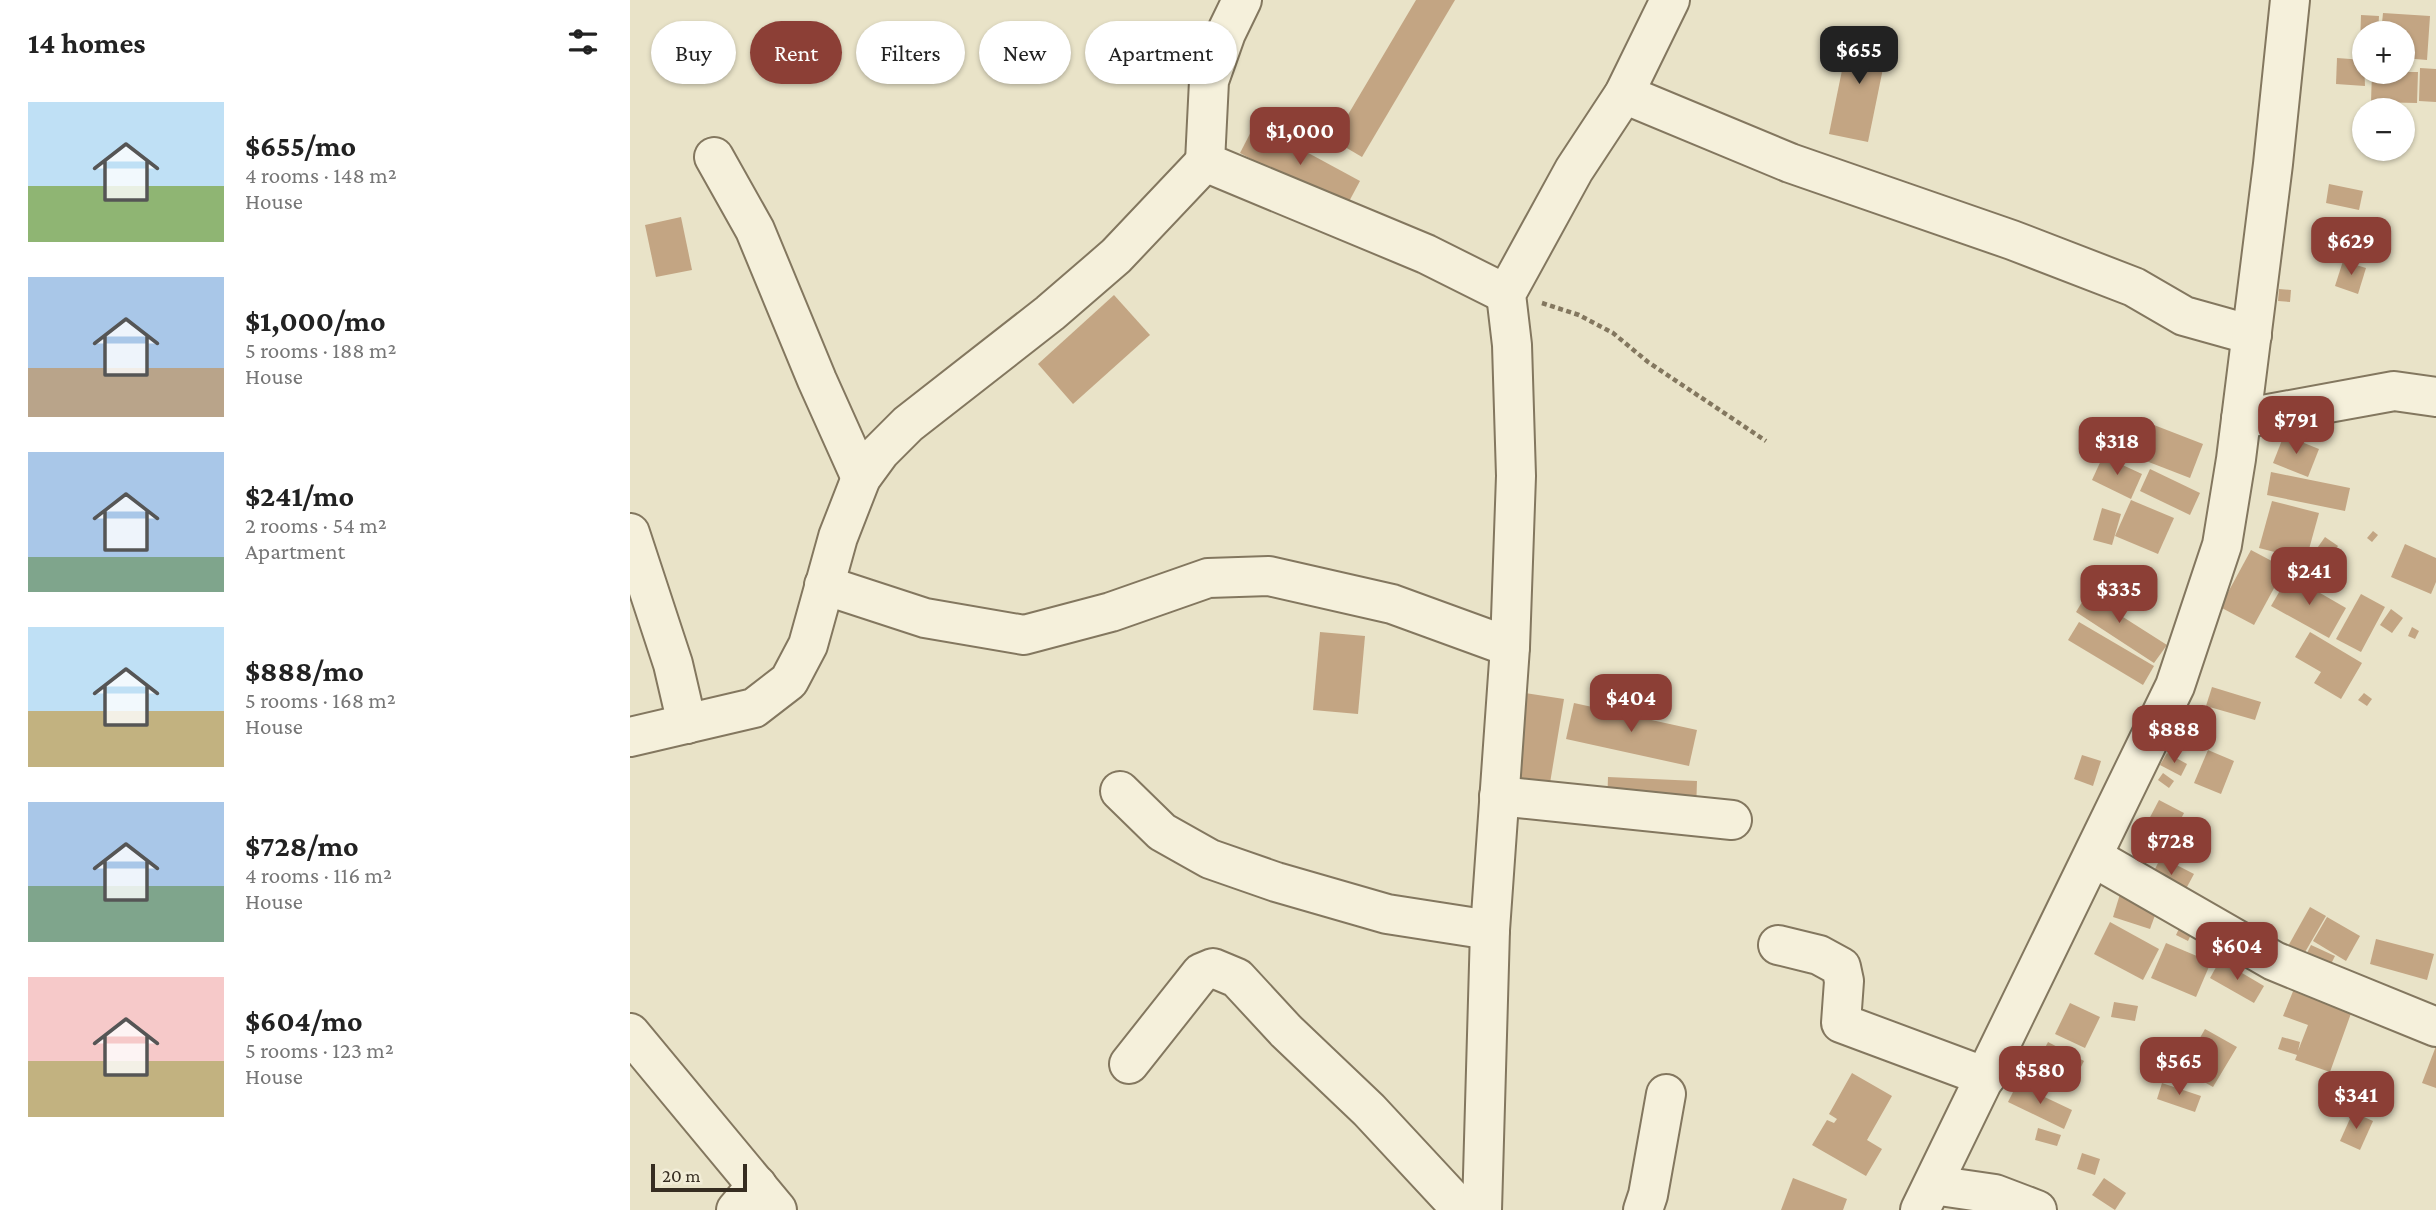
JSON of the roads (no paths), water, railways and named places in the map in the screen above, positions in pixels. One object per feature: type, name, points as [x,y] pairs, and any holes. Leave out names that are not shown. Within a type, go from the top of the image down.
[{"type":"street","points":[[630,737],[754,708],[789,681],[808,645],[838,537],[861,478],[880,452],[908,424],[1050,313],[1116,256],[1205,162],[1209,81],[1226,33],[1242,0]]},
{"type":"street","points":[[1482,1210],[1490,930],[1510,648],[1516,476],[1512,345],[1506,294],[1574,170],[1624,94],[1670,0]]},
{"type":"street","points":[[2036,1210],[1995,1194],[1926,1197],[2175,686],[2222,545],[2252,335],[2290,0]]},
{"type":"street","points":[[1624,94],[1790,163],[2012,240],[2134,287],[2184,316],[2252,335]]},
{"type":"street","points":[[715,156],[755,230],[861,478]]},
{"type":"street","points":[[1205,162],[1426,254],[1506,294]]},
{"type":"street","points":[[2241,419],[2393,391],[2436,397]]},
{"type":"street","points":[[630,533],[673,664],[687,724]]},
{"type":"street","points":[[824,585],[925,618],[1024,635],[1111,612],[1208,578],[1269,576],[1392,604],[1510,648]]},
{"type":"street","points":[[1120,791],[1162,832],[1210,859],[1387,914],[1490,930]]},
{"type":"street","points":[[1499,796],[1732,820]]},
{"type":"street","points":[[2093,857],[2273,961],[2436,1027]]},
{"type":"street","points":[[1777,945],[1819,955],[1841,967],[1844,981],[1842,1023],[1986,1077]]},
{"type":"street","points":[[1129,1064],[1201,973],[1213,968],[1237,978],[1286,1031],[1368,1110],[1462,1210]]},
{"type":"street","points":[[630,1033],[757,1201]]},
{"type":"street","points":[[1643,1210],[1666,1094]]}]
